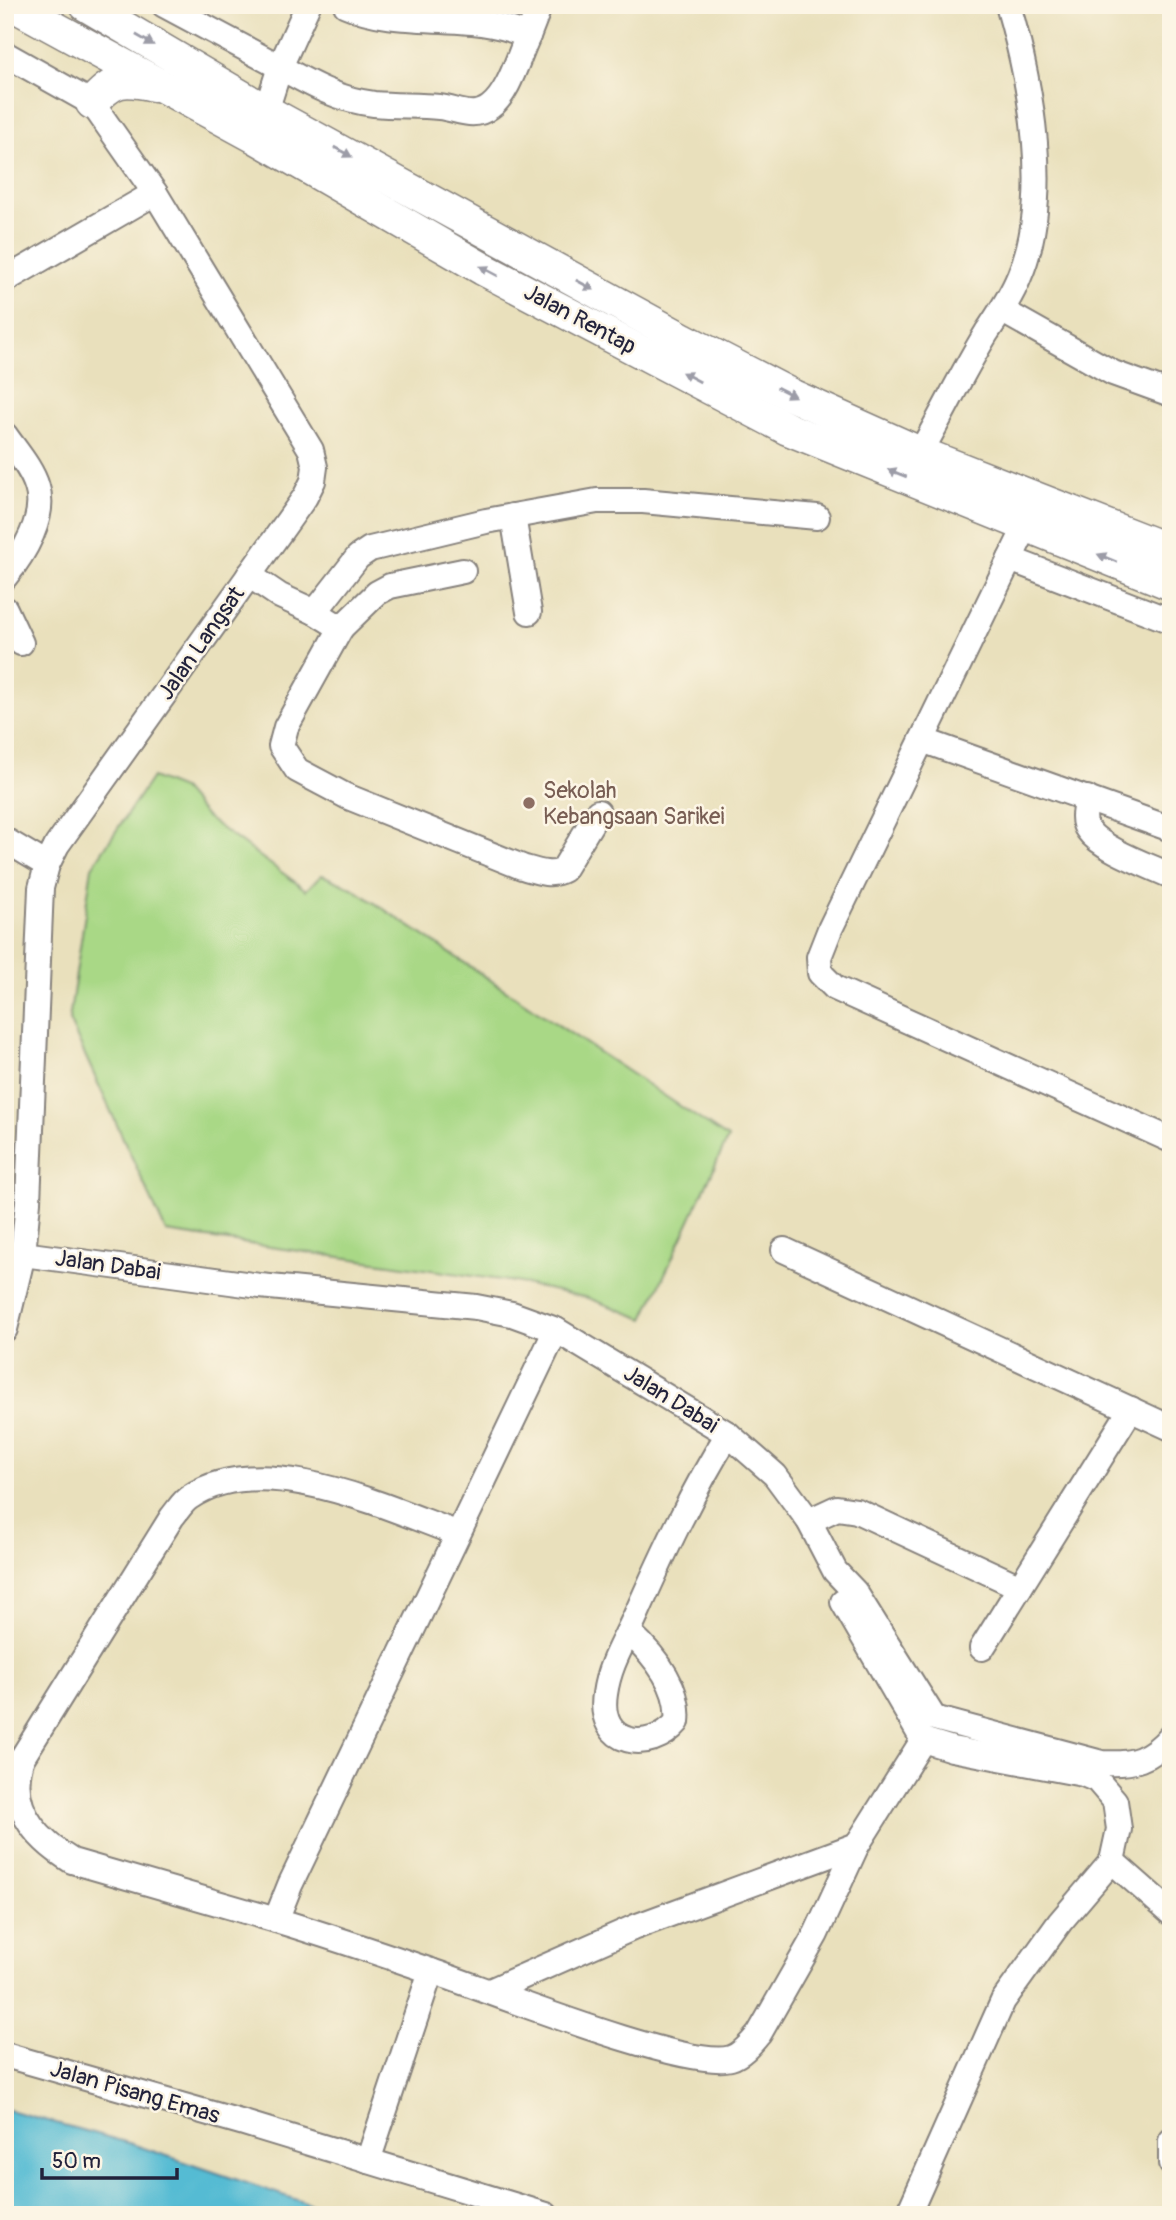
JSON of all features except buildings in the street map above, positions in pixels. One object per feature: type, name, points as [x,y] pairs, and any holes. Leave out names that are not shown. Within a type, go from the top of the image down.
[{"type":"main road","name":"Jalan Rentap","points":[[13,5],[484,268],[789,429],[1171,584]]},
{"type":"main road","name":"Jalan Rentap","points":[[86,5],[266,111],[683,339],[793,396],[920,453],[1171,551]]},
{"type":"main road","points":[[92,103],[116,82],[127,79],[159,86]]},
{"type":"street","points":[[165,5],[318,89],[346,99],[373,104],[442,107],[473,115],[488,109],[499,100],[540,5]]},
{"type":"street","points":[[266,111],[280,67],[308,5]]},
{"type":"street","points":[[346,5],[390,17],[473,20],[505,26],[528,36]]},
{"type":"street","points":[[920,453],[988,331],[1003,311],[1021,275],[1031,237],[1035,179],[1032,102],[1008,5]]},
{"type":"street","name":"Jalan Langsat","points":[[5,54],[92,103],[155,193],[298,424],[315,467],[313,481],[305,497],[57,845],[47,865],[41,888],[23,1254],[5,1329]]},
{"type":"street","points":[[5,280],[155,193]]},
{"type":"street","points":[[1003,311],[1113,373],[1171,394]]},
{"type":"street","points":[[5,435],[37,485],[40,500],[29,540],[5,577]]},
{"type":"street","points":[[315,612],[358,558],[370,549],[513,516],[597,501],[643,501],[817,517]]},
{"type":"street","points":[[513,516],[529,612]]},
{"type":"street","points":[[1026,526],[830,929],[819,957],[820,973],[835,988],[869,1005],[1171,1140]]},
{"type":"street","points":[[1010,559],[1171,621]]},
{"type":"street","points":[[463,571],[390,586],[377,593],[341,628],[286,727],[281,746],[297,770],[346,796],[522,867],[548,873],[556,874],[564,870],[597,812]]},
{"type":"street","points":[[249,575],[280,596],[341,628]]},
{"type":"street","points":[[5,608],[21,643]]},
{"type":"street","points":[[922,740],[1171,829]]},
{"type":"street","points":[[1087,798],[1084,821],[1088,831],[1128,856],[1171,876]]},
{"type":"street","points":[[5,840],[47,865]]},
{"type":"street","points":[[783,1250],[1171,1427]]},
{"type":"street","name":"Jalan Dabai","points":[[23,1254],[260,1286],[476,1307],[512,1314],[556,1330],[728,1434],[775,1475],[809,1521],[835,1571],[855,1592],[934,1718],[1102,1763],[1126,1765],[1144,1760],[1171,1736]]},
{"type":"street","points":[[276,1920],[456,1533],[556,1330]]},
{"type":"street","points":[[982,1648],[1131,1409]]},
{"type":"street","points":[[629,1632],[677,1523],[728,1434]]},
{"type":"street","points":[[456,1533],[339,1490],[294,1482],[247,1478],[217,1483],[189,1497],[172,1517],[22,1758],[15,1778],[19,1799],[29,1821],[47,1845],[72,1861],[276,1920],[431,1971],[593,2029],[663,2049],[706,2058],[730,2059],[747,2049],[759,2034],[816,1934],[857,1845],[923,1740]]},
{"type":"street","points":[[809,1521],[837,1508],[857,1511],[1020,1587]]},
{"type":"street","points":[[835,1571],[843,1604],[923,1740],[952,1749],[1057,1767],[1097,1780],[1115,1801],[1118,1816],[1119,1829],[1112,1861],[1060,1922],[1003,2001],[908,2215]]},
{"type":"street","points":[[490,1992],[635,1927],[857,1845]]},
{"type":"street","points":[[1112,1861],[1171,1913]]},
{"type":"street","points":[[368,2161],[431,1971]]},
{"type":"street","name":"Jalan Pisang Emas","points":[[5,2055],[546,2215]]},
{"type":"street","points":[[1171,2141],[1171,2163]]},
{"type":"green space","points":[[152,777],[182,789],[206,817],[306,890],[322,875],[352,888],[728,1138],[644,1319],[588,1298],[515,1282],[166,1232],[69,1020],[92,867]]},
{"type":"water","points":[[5,2109],[129,2143],[341,2215],[5,2215]]},
{"type":"place","name":"Sekolah Kebangsaan Sarikei","points":[[529,803]]}]
